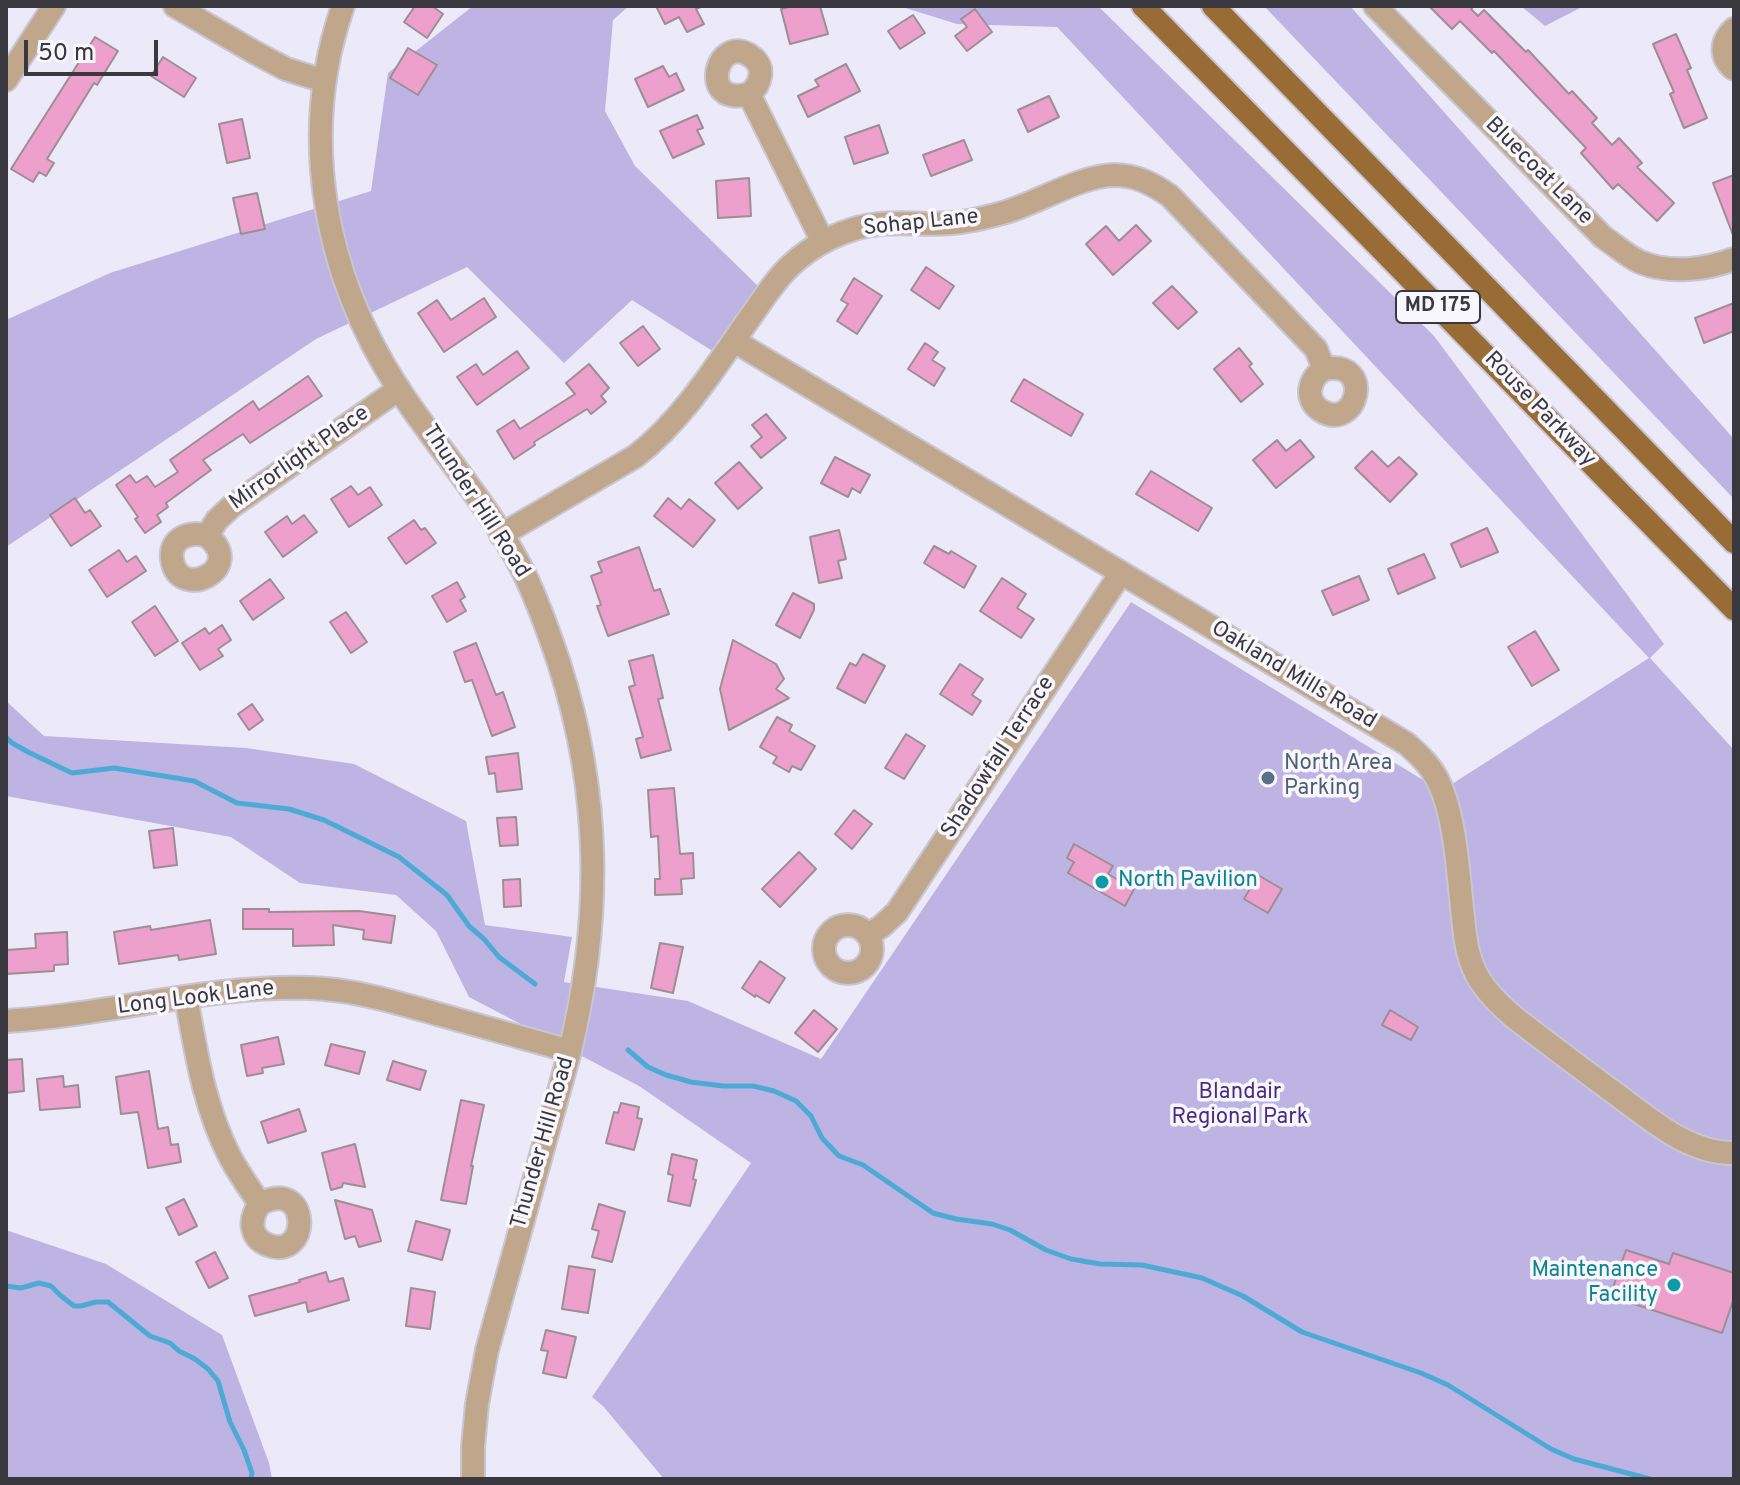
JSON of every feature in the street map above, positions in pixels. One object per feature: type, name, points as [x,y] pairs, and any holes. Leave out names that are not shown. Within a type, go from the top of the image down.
[{"type":"main road","name":"Rouse Parkway","points":[[1143,6],[1734,609]]},
{"type":"main road","name":"MD 175","points":[[1213,6],[1734,542]]},
{"type":"street","points":[[6,80],[54,6]]},
{"type":"street","points":[[175,6],[286,69],[324,81]]},
{"type":"street","name":"Thunder Hill Road","points":[[343,6],[334,31],[324,81],[319,131],[321,165],[341,267],[353,303],[375,350],[524,573],[554,648],[576,723],[591,822],[592,917],[580,1009],[487,1350],[477,1404],[473,1479]]},
{"type":"street","name":"Bluecoat Lane","points":[[1375,6],[1603,237],[1640,261],[1659,266],[1703,268],[1734,259]]},
{"type":"street","points":[[1734,29],[1727,36],[1723,50],[1728,64],[1734,69]]},
{"type":"street","points":[[749,94],[823,242]]},
{"type":"street","name":"Sohap Lane","points":[[501,535],[636,456],[654,442],[688,403],[771,287],[788,268],[823,242],[876,224],[965,222],[1007,212],[1095,178],[1115,175],[1134,178],[1152,183],[1170,196],[1305,335],[1316,349],[1324,369]]},
{"type":"street","name":"Oakland Mills Road","points":[[734,341],[1407,744],[1423,758],[1444,794],[1450,817],[1465,936],[1480,982],[1527,1028],[1670,1134],[1702,1147],[1734,1153]]},
{"type":"street","name":"Mirrorlight Place","points":[[207,536],[217,520],[232,506],[399,389]]},
{"type":"street","name":"Shadowfall Terrace","points":[[868,935],[897,912],[1121,573]]},
{"type":"street","name":"Long Look Lane","points":[[6,1021],[53,1018],[233,990],[311,988],[386,1000],[570,1051]]},
{"type":"street","points":[[186,997],[199,1070],[214,1121],[229,1156],[260,1204]]},
{"type":"green space","points":[[473,6],[629,6],[613,20],[605,111],[635,166],[758,286],[714,352],[632,300],[564,363],[467,267],[316,339],[6,547],[6,320],[110,273],[371,191],[388,73]]},
{"type":"green space","name":"Blandair Regional Park","points":[[899,6],[1098,6],[1434,336],[1664,644],[1650,658],[1734,750],[1734,1479],[664,1479],[592,1397],[751,1163],[639,1086],[469,997],[436,931],[396,895],[300,883],[231,837],[6,796],[6,701],[44,736],[246,748],[354,764],[466,821],[485,925],[572,937],[564,982],[688,1001],[821,1059],[1131,602],[1441,791],[1649,658],[1057,27],[957,24]]},
{"type":"green space","points":[[1264,6],[1350,6],[1734,439],[1734,499]]},
{"type":"green space","points":[[1521,6],[1584,6],[1545,26]]},
{"type":"green space","points":[[6,1230],[106,1264],[222,1335],[269,1463],[272,1479],[6,1479]]},
{"type":"building","points":[[415,6],[432,6],[443,14],[427,38],[404,22]]},
{"type":"building","points":[[656,6],[703,6],[696,9],[704,24],[687,32],[679,17],[665,24]]},
{"type":"building","points":[[820,6],[828,34],[790,44],[781,9]]},
{"type":"building","points":[[1429,6],[1474,6],[1471,9],[1478,16],[1484,10],[1526,52],[1528,50],[1569,94],[1572,91],[1597,118],[1592,123],[1612,145],[1619,138],[1642,163],[1637,167],[1674,203],[1657,221],[1618,184],[1613,189],[1581,153],[1586,148],[1494,51],[1492,53],[1460,21],[1452,29]]},
{"type":"building","points":[[975,9],[992,32],[967,51],[955,36],[967,27],[961,19]]},
{"type":"building","points":[[913,15],[925,33],[900,49],[888,31]]},
{"type":"building","points":[[1676,34],[1707,118],[1684,128],[1670,94],[1674,92],[1653,44]]},
{"type":"building","points":[[95,37],[118,51],[97,85],[94,83],[47,159],[54,163],[46,176],[39,172],[33,182],[11,169]]},
{"type":"building","points":[[408,48],[437,65],[418,95],[390,78]]},
{"type":"building","points":[[163,57],[196,78],[184,97],[151,76]]},
{"type":"building","points":[[846,64],[860,91],[808,117],[798,96],[819,86],[815,80]]},
{"type":"building","points":[[663,66],[669,77],[676,73],[684,90],[648,107],[635,79]]},
{"type":"building","points":[[1049,96],[1059,117],[1028,132],[1018,110]]},
{"type":"building","points":[[697,115],[703,128],[697,130],[704,144],[673,158],[660,131]]},
{"type":"building","points":[[242,119],[250,158],[227,163],[219,124]]},
{"type":"building","points":[[879,125],[888,153],[854,164],[845,137]]},
{"type":"building","points":[[964,140],[972,160],[931,176],[923,155]]},
{"type":"building","points":[[1734,175],[1734,235],[1733,235],[1713,183]]},
{"type":"building","points":[[749,178],[751,216],[718,218],[716,181]]},
{"type":"building","points":[[257,193],[265,229],[241,234],[233,198]]},
{"type":"building","points":[[1136,225],[1151,241],[1113,275],[1086,244],[1106,226],[1119,241]]},
{"type":"building","points":[[926,267],[954,286],[939,309],[911,290]]},
{"type":"building","points":[[854,278],[882,296],[857,334],[837,321],[848,304],[841,300]]},
{"type":"building","points":[[1172,286],[1197,312],[1178,329],[1153,303]]},
{"type":"building","points":[[484,298],[496,317],[444,352],[418,313],[437,300],[451,320]]},
{"type":"building","points":[[1734,303],[1734,331],[1704,343],[1695,318]]},
{"type":"building","points":[[643,326],[660,349],[638,366],[620,343]]},
{"type":"building","points":[[925,343],[938,352],[932,360],[945,368],[934,386],[908,369]]},
{"type":"building","points":[[1239,348],[1263,384],[1241,402],[1214,369]]},
{"type":"building","points":[[517,351],[529,368],[477,405],[457,377],[476,364],[483,375]]},
{"type":"building","points":[[589,364],[609,388],[601,396],[606,402],[591,414],[587,409],[534,442],[535,445],[514,459],[497,431],[514,420],[520,429],[575,394],[566,383]]},
{"type":"building","points":[[308,376],[322,396],[250,443],[243,434],[203,460],[211,470],[166,503],[168,507],[157,515],[161,522],[145,533],[116,485],[130,475],[136,483],[147,476],[155,487],[178,472],[170,460],[253,401],[259,410]]},
{"type":"building","points":[[1024,379],[1083,414],[1071,436],[1011,401]]},
{"type":"building","points":[[766,414],[786,438],[761,458],[751,446],[762,437],[752,425]]},
{"type":"building","points":[[1277,440],[1286,451],[1300,440],[1314,457],[1276,488],[1253,460]]},
{"type":"building","points":[[1372,451],[1388,467],[1399,457],[1417,474],[1390,502],[1355,468]]},
{"type":"building","points":[[835,457],[870,475],[860,493],[852,488],[848,497],[821,483]]},
{"type":"building","points":[[739,462],[762,488],[738,509],[715,483]]},
{"type":"building","points":[[1151,471],[1212,508],[1198,531],[1136,494]]},
{"type":"building","points":[[351,486],[358,495],[370,487],[382,505],[349,527],[331,499]]},
{"type":"building","points":[[75,498],[85,513],[90,510],[101,526],[71,546],[50,515]]},
{"type":"building","points":[[668,498],[681,509],[689,499],[715,520],[693,547],[654,516]]},
{"type":"building","points":[[304,515],[317,532],[283,557],[265,532],[287,516],[292,524]]},
{"type":"building","points":[[414,520],[421,530],[425,528],[436,543],[406,564],[388,538]]},
{"type":"building","points":[[1487,528],[1498,552],[1461,567],[1451,544]]},
{"type":"building","points":[[839,530],[846,559],[838,561],[842,578],[819,583],[810,537]]},
{"type":"building","points":[[934,546],[949,554],[951,551],[976,566],[964,588],[924,563]]},
{"type":"building","points":[[639,547],[654,591],[660,589],[669,614],[608,636],[597,606],[601,605],[591,576],[602,572],[598,562]]},
{"type":"building","points":[[119,550],[127,562],[136,556],[146,571],[107,597],[89,570]]},
{"type":"building","points":[[1424,554],[1435,578],[1398,594],[1388,569]]},
{"type":"building","points":[[1359,576],[1369,600],[1333,615],[1322,591]]},
{"type":"building","points":[[1002,578],[1026,594],[1017,608],[1034,619],[1021,638],[980,611]]},
{"type":"building","points":[[270,579],[284,598],[253,620],[240,601]]},
{"type":"building","points":[[457,582],[465,597],[460,600],[466,611],[447,622],[432,596]]},
{"type":"building","points":[[793,593],[814,604],[800,638],[776,625]]},
{"type":"building","points":[[155,606],[178,641],[155,656],[132,622]]},
{"type":"building","points":[[346,612],[367,642],[351,653],[330,622]]},
{"type":"building","points":[[222,625],[231,640],[218,649],[223,656],[200,670],[182,643],[205,628],[209,634]]},
{"type":"building","points":[[1535,631],[1559,670],[1532,686],[1508,647]]},
{"type":"building","points":[[733,640],[776,664],[784,679],[776,689],[789,698],[729,730],[720,689]]},
{"type":"building","points":[[476,643],[496,695],[503,692],[515,727],[492,736],[472,680],[465,682],[454,652]]},
{"type":"building","points":[[863,654],[885,666],[865,703],[837,688],[850,663],[856,666]]},
{"type":"building","points":[[653,655],[663,698],[658,699],[671,750],[641,758],[636,739],[643,737],[629,687],[635,685],[629,661]]},
{"type":"building","points":[[960,664],[983,679],[972,695],[981,701],[972,715],[940,694]]},
{"type":"building","points":[[252,704],[263,720],[249,730],[238,714]]},
{"type":"building","points":[[777,717],[792,725],[789,731],[815,746],[801,770],[792,766],[789,772],[773,763],[777,757],[760,747]]},
{"type":"building","points":[[906,734],[925,746],[904,779],[885,768]]},
{"type":"building","points":[[518,753],[522,789],[497,792],[495,773],[489,774],[486,757]]},
{"type":"building","points":[[674,788],[680,854],[693,853],[694,878],[681,879],[682,894],[655,895],[655,879],[660,879],[658,836],[651,837],[648,790]]},
{"type":"building","points":[[854,810],[872,824],[852,849],[835,834]]},
{"type":"building","points":[[516,817],[518,845],[500,846],[497,818]]},
{"type":"building","points":[[173,828],[177,865],[154,868],[149,831]]},
{"type":"building","name":"North Pavilion","points":[[1074,844],[1113,866],[1108,874],[1134,889],[1125,906],[1068,873],[1074,862],[1067,858]]},
{"type":"building","points":[[799,852],[816,869],[780,907],[762,889]]},
{"type":"building","points":[[1258,875],[1282,889],[1268,913],[1244,899]]},
{"type":"building","points":[[520,879],[521,906],[504,907],[503,880]]},
{"type":"building","points":[[243,909],[269,909],[269,912],[359,911],[395,916],[391,943],[363,939],[364,930],[333,925],[334,945],[293,946],[293,929],[243,929]]},
{"type":"building","points":[[210,920],[216,954],[179,960],[178,955],[119,964],[114,932],[150,926],[151,930]]},
{"type":"building","points":[[67,932],[68,964],[54,965],[54,971],[6,974],[6,950],[36,948],[35,934]]},
{"type":"building","points":[[660,943],[683,947],[673,993],[651,988]]},
{"type":"building","points":[[760,961],[785,978],[769,1003],[742,988]]},
{"type":"building","points":[[814,1010],[837,1029],[818,1052],[795,1033]]},
{"type":"building","points":[[1390,1010],[1418,1027],[1411,1040],[1382,1025]]},
{"type":"building","points":[[278,1037],[284,1064],[262,1068],[263,1073],[247,1076],[241,1045]]},
{"type":"building","points":[[331,1044],[365,1052],[359,1074],[325,1065]]},
{"type":"building","points":[[22,1059],[24,1091],[6,1093],[6,1060]]},
{"type":"building","points":[[393,1061],[426,1071],[420,1090],[387,1080]]},
{"type":"building","points":[[149,1071],[158,1129],[168,1127],[171,1145],[178,1144],[181,1162],[148,1168],[138,1112],[121,1114],[116,1077]]},
{"type":"building","points":[[63,1076],[64,1087],[78,1085],[80,1107],[40,1110],[37,1079]]},
{"type":"building","points":[[461,1100],[484,1105],[466,1204],[441,1200]]},
{"type":"building","points":[[621,1103],[639,1107],[637,1118],[642,1119],[634,1150],[606,1143],[614,1112],[618,1113]]},
{"type":"building","points":[[299,1109],[306,1131],[268,1143],[261,1122]]},
{"type":"building","points":[[355,1144],[365,1187],[343,1183],[342,1187],[331,1190],[322,1153]]},
{"type":"building","points":[[672,1154],[697,1160],[690,1206],[668,1201],[673,1175],[668,1174]]},
{"type":"building","points":[[184,1199],[197,1226],[179,1235],[166,1208]]},
{"type":"building","points":[[335,1200],[372,1210],[381,1241],[359,1247],[355,1236],[345,1239]]},
{"type":"building","points":[[599,1204],[625,1212],[612,1262],[592,1257],[599,1231],[592,1229]]},
{"type":"building","points":[[416,1221],[450,1230],[442,1260],[408,1251]]},
{"type":"building","name":"Maintenance Facility","points":[[1626,1250],[1669,1264],[1673,1253],[1734,1273],[1734,1298],[1722,1333],[1610,1296]]},
{"type":"building","points":[[215,1252],[228,1278],[209,1288],[196,1262]]},
{"type":"building","points":[[569,1266],[595,1270],[588,1313],[562,1309]]},
{"type":"building","points":[[326,1272],[329,1282],[343,1278],[349,1300],[308,1312],[306,1302],[255,1316],[249,1296]]},
{"type":"building","points":[[411,1288],[435,1292],[430,1329],[406,1326]]},
{"type":"building","points":[[546,1330],[576,1337],[566,1378],[543,1373],[548,1351],[541,1350]]},
{"type":"waterway","points":[[6,737],[30,753],[72,773],[114,768],[194,781],[237,803],[289,809],[324,820],[399,857],[447,895],[469,926],[499,957],[535,984]]},
{"type":"waterway","points":[[628,1050],[648,1067],[666,1075],[691,1082],[753,1086],[796,1101],[811,1116],[822,1138],[839,1156],[863,1165],[933,1213],[992,1224],[1071,1259],[1100,1264],[1142,1265],[1202,1278],[1243,1296],[1302,1332],[1448,1385],[1551,1449],[1574,1459],[1650,1479]]},
{"type":"waterway","points":[[6,1286],[21,1288],[39,1283],[51,1286],[74,1306],[108,1302],[150,1336],[170,1343],[208,1369],[218,1381],[230,1422],[252,1473],[251,1479]]},
{"type":"place","name":"North Area Parking","points":[[1268,778]]},
{"type":"place","name":"North Pavilion","points":[[1102,882]]},
{"type":"place","name":"Maintenance Facility","points":[[1674,1285]]}]
